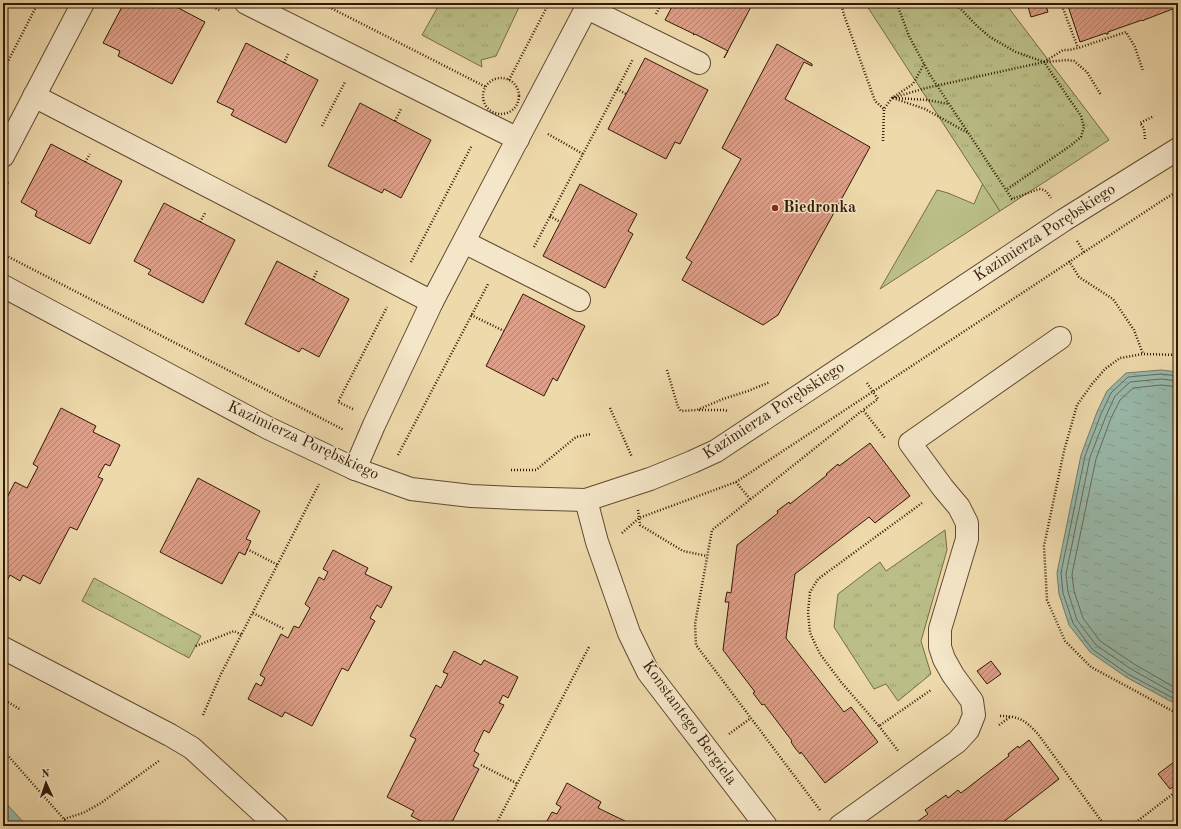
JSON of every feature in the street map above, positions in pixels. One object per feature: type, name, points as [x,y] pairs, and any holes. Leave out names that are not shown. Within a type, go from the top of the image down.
[{"type":"street","points":[[3,156],[83,3]]},
{"type":"street","points":[[246,3],[518,139]]},
{"type":"street","points":[[355,470],[374,425],[432,302],[588,5],[699,63]]},
{"type":"street","points":[[34,96],[432,302]]},
{"type":"street","name":"Kazimierza Porębskiego","points":[[3,286],[268,428],[355,470],[411,488],[471,496],[586,500],[650,479],[716,451],[1064,220],[1178,149]]},
{"type":"street","points":[[464,242],[579,300]]},
{"type":"street","points":[[840,826],[956,742],[968,730],[974,715],[972,701],[953,675],[944,659],[940,647],[940,628],[967,539],[967,523],[959,507],[910,443],[1060,338]]},
{"type":"street","name":"Konstantego Bergiela","points":[[586,500],[597,542],[629,633],[648,672],[766,826]]},
{"type":"street","points":[[3,648],[192,748],[277,826]]},
{"type":"path","points":[[3,71],[38,3]]},
{"type":"path","points":[[321,3],[486,88]]},
{"type":"path","points":[[509,80],[549,3]]},
{"type":"path","points":[[534,247],[662,3]]},
{"type":"path","points":[[841,3],[875,102],[884,109]]},
{"type":"path","points":[[895,3],[909,36],[924,64],[1012,199],[1039,189],[1043,189],[1052,199]]},
{"type":"path","points":[[955,3],[976,26],[990,37],[1016,52],[1044,62],[1081,116],[1084,127],[1081,137],[1006,190]]},
{"type":"path","points":[[1061,3],[1078,48]]},
{"type":"path","points":[[1044,62],[1063,50],[1078,48],[1126,32],[1135,47],[1143,71]]},
{"type":"path","points":[[892,98],[1044,62],[1067,60],[1074,61],[1087,72],[1101,95]]},
{"type":"path","points":[[883,141],[884,109],[892,98],[913,84],[924,64]]},
{"type":"path","points":[[322,126],[348,77]]},
{"type":"path","points":[[499,78],[509,80],[518,90],[519,96],[514,108],[504,113],[493,112],[485,103],[483,98],[486,88],[493,80],[499,78]]},
{"type":"path","points":[[617,89],[626,94]]},
{"type":"path","points":[[892,98],[926,100],[949,104]]},
{"type":"path","points":[[892,98],[925,109],[969,133]]},
{"type":"path","points":[[395,121],[403,106]]},
{"type":"path","points":[[620,535],[639,518],[736,482],[1069,261],[1178,191]]},
{"type":"path","points":[[200,222],[207,209]]},
{"type":"path","points":[[550,216],[560,222]]},
{"type":"path","points":[[3,254],[367,442],[398,455],[403,459]]},
{"type":"path","points":[[398,455],[500,261]]},
{"type":"path","points":[[1069,261],[1079,277],[1113,299],[1134,330],[1143,354]]},
{"type":"path","points":[[313,280],[319,268]]},
{"type":"path","points":[[472,315],[504,331]]},
{"type":"path","points":[[1178,355],[1143,354],[1120,358],[1105,369],[1077,405],[1064,451],[1044,546],[1047,600],[1065,641],[1091,668],[1178,714]]},
{"type":"path","points":[[824,812],[819,810],[696,645],[695,624],[712,530],[878,399],[851,361]]},
{"type":"path","points":[[667,370],[678,407],[681,411],[730,411]]},
{"type":"path","points":[[697,410],[772,381]]},
{"type":"path","points":[[610,408],[631,455]]},
{"type":"path","points":[[863,410],[879,431]]},
{"type":"path","points":[[505,470],[536,470],[576,437],[591,434]]},
{"type":"path","points":[[736,482],[750,499]]},
{"type":"path","points":[[203,715],[221,674],[319,484]]},
{"type":"path","points":[[894,746],[820,654],[810,633],[808,612],[810,592],[818,579],[943,488]]},
{"type":"path","points":[[639,518],[640,525],[683,551],[707,556]]},
{"type":"path","points":[[247,549],[278,565]]},
{"type":"path","points":[[253,613],[284,630]]},
{"type":"path","points":[[196,646],[234,631],[242,634]]},
{"type":"path","points":[[495,826],[589,647]]},
{"type":"path","points":[[879,726],[953,675]]},
{"type":"path","points":[[3,699],[21,710]]},
{"type":"path","points":[[974,715],[1010,716],[1028,722],[1106,826]]},
{"type":"path","points":[[726,737],[751,718]]},
{"type":"path","points":[[64,819],[101,804],[153,766],[181,742]]},
{"type":"path","points":[[3,750],[70,826]]},
{"type":"path","points":[[481,765],[518,784]]},
{"type":"path","points":[[1131,826],[1178,790]]},
{"type":"green space","points":[[440,3],[521,3],[496,56],[481,60],[482,67],[422,35]]},
{"type":"green space","points":[[865,3],[1005,3],[1109,140],[1000,211]]},
{"type":"green space","points":[[983,183],[1000,211],[880,289],[937,190],[974,204]]},
{"type":"green space","points":[[945,530],[947,550],[921,641],[931,674],[898,701],[886,684],[874,689],[834,627],[838,594],[880,562],[886,571]]},
{"type":"green space","points":[[94,578],[201,636],[189,658],[82,601]]},
{"type":"water","points":[[1161,370],[1178,372],[1178,703],[1170,701],[1126,677],[1090,652],[1069,625],[1059,594],[1057,573],[1081,455],[1097,412],[1107,391],[1126,373]]},
{"type":"water","points":[[3,800],[27,826],[3,826]]},
{"type":"building","points":[[124,3],[169,3],[205,22],[172,84],[118,56],[120,51],[103,43]]},
{"type":"building","points":[[674,3],[753,3],[728,51],[665,20]]},
{"type":"building","points":[[1027,3],[1045,3],[1048,12],[1031,17]]},
{"type":"building","points":[[1067,3],[1178,3],[1178,7],[1143,21],[1142,20],[1108,32],[1108,34],[1106,33],[1080,42]]},
{"type":"building","points":[[246,43],[318,80],[286,143],[231,115],[234,110],[217,102]]},
{"type":"building","name":"Biedronka","points":[[777,44],[812,64],[812,66],[804,62],[785,99],[870,147],[778,315],[763,325],[682,280],[692,262],[686,258],[741,159],[722,148]]},
{"type":"building","points":[[645,58],[708,90],[680,144],[675,142],[666,159],[608,129]]},
{"type":"building","points":[[360,103],[431,140],[401,198],[384,189],[382,193],[328,166]]},
{"type":"building","points":[[51,144],[122,181],[90,244],[35,216],[37,211],[21,202]]},
{"type":"building","points":[[580,184],[637,214],[628,231],[633,234],[605,288],[543,256]]},
{"type":"building","points":[[164,203],[235,240],[203,303],[148,274],[151,270],[134,261]]},
{"type":"building","points":[[277,261],[349,299],[319,357],[302,348],[299,352],[245,324]]},
{"type":"building","points":[[523,294],[585,326],[557,381],[553,378],[544,396],[486,366]]},
{"type":"building","points":[[61,408],[96,426],[93,432],[120,445],[110,466],[105,464],[98,477],[103,479],[77,530],[70,527],[40,584],[23,575],[20,581],[10,575],[7,581],[3,579],[3,505],[15,482],[27,488],[38,467],[33,464]]},
{"type":"building","points":[[870,443],[910,496],[875,523],[869,517],[795,574],[786,638],[844,712],[851,707],[878,742],[825,783],[801,752],[800,754],[795,748],[791,742],[792,741],[764,704],[762,705],[753,693],[755,692],[723,650],[729,602],[725,602],[727,592],[731,593],[737,545],[778,513],[777,511],[789,502],[790,504],[827,475],[826,474],[838,464],[839,466]]},
{"type":"building","points":[[198,478],[260,511],[246,539],[251,541],[245,555],[239,552],[222,584],[160,552]]},
{"type":"building","points":[[333,550],[368,568],[365,574],[392,587],[381,608],[377,605],[370,618],[375,621],[348,671],[342,668],[312,726],[285,712],[282,717],[248,699],[256,683],[261,686],[265,678],[260,675],[281,634],[288,638],[294,626],[299,628],[310,608],[305,604],[319,577],[324,580],[328,572],[323,569]]},
{"type":"building","points":[[454,651],[481,665],[484,660],[518,677],[508,698],[503,695],[499,703],[504,705],[489,733],[484,730],[474,751],[479,754],[473,766],[479,769],[450,826],[431,826],[411,816],[414,811],[387,797],[416,739],[410,736],[436,685],[441,688],[448,674],[443,672]]},
{"type":"building","points":[[991,661],[1001,674],[987,684],[977,671]]},
{"type":"building","points":[[1029,740],[1059,779],[998,826],[916,826],[914,824],[928,814],[925,810],[946,795],[948,798],[958,790],[961,793],[1009,756],[1008,754],[1018,746],[1019,748]]},
{"type":"building","points":[[1174,762],[1178,766],[1178,783],[1170,789],[1158,774]]},
{"type":"building","points":[[567,783],[601,802],[598,808],[625,821],[622,826],[544,826],[552,812],[557,814],[561,807],[556,804]]},
{"type":"place","name":"Biedronka","points":[[775,208]]}]
